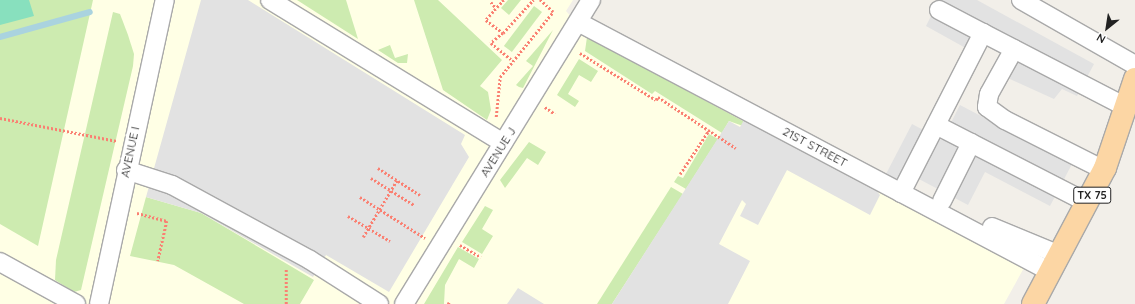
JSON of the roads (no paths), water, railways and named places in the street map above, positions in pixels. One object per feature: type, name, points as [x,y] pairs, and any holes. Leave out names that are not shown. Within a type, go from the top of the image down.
[{"type":"main road","name":"TX 75","points":[[1039,302],[1056,264],[1104,170],[1135,79]]},
{"type":"street","name":"AVENUE I","points":[[99,304],[126,170],[165,0]]},
{"type":"street","points":[[270,0],[503,143]]},
{"type":"street","name":"AVENUE J","points":[[404,304],[591,0]]},
{"type":"street","points":[[1021,0],[1135,65]]},
{"type":"street","points":[[939,10],[1126,107]]},
{"type":"street","name":"21ST STREET","points":[[578,22],[1056,264]]},
{"type":"street","points":[[983,33],[904,187],[942,201],[1012,238],[1056,264]]},
{"type":"street","points":[[1014,49],[989,94],[987,107],[1005,120],[1104,170]]},
{"type":"street","points":[[936,125],[1088,203]]},
{"type":"street","points":[[942,201],[970,143]]},
{"type":"street","points":[[126,170],[172,185],[285,247],[379,304]]},
{"type":"street","points":[[0,262],[76,304]]},
{"type":"waterway","points":[[0,37],[90,12]]}]
